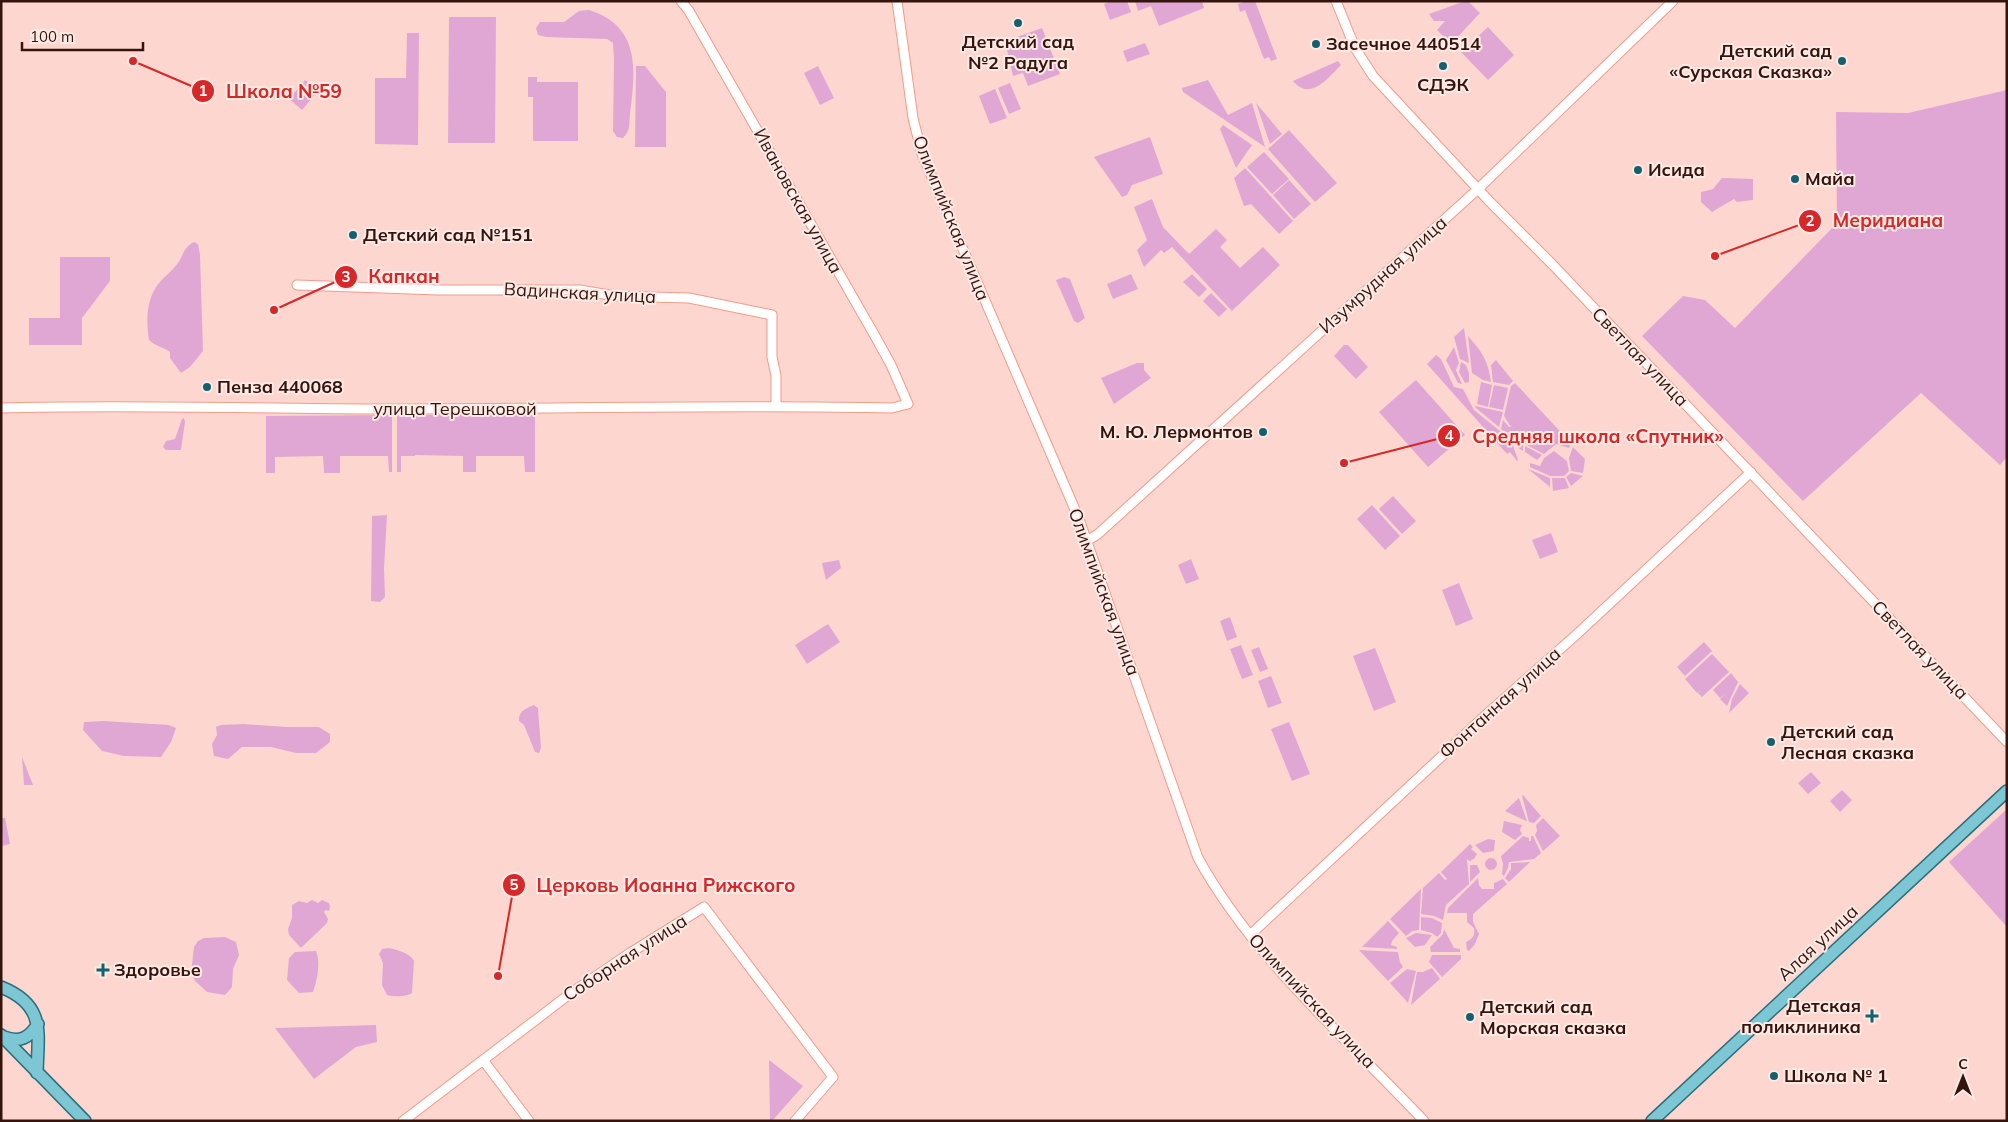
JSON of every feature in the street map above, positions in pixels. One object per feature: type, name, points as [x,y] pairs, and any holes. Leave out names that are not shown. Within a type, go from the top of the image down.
[{"type":"main road","name":"Алая улица","points":[[1652,1121],[2007,791]]},
{"type":"main road","points":[[5,990],[28,1005],[35,1014],[38,1024],[37,1073]]},
{"type":"main road","points":[[2,1036],[13,1040],[25,1038],[33,1032],[38,1024]]},
{"type":"main road","points":[[2,1036],[85,1121]]},
{"type":"street","name":"Ивановская улица","points":[[681,1],[689,11],[753,120],[861,311],[891,365],[908,404]]},
{"type":"street","name":"Олимпийская улица","points":[[897,1],[913,118],[922,154],[1087,541],[1198,858],[1212,884],[1250,935],[1288,981],[1424,1121]]},
{"type":"street","name":"Светлая улица","points":[[1336,1],[1355,48],[1373,76],[2007,742]]},
{"type":"street","name":"Изумрудная улица","points":[[1087,541],[1098,534],[1152,486],[1478,188],[1674,1]]},
{"type":"street","name":"Вадинская улица","points":[[297,285],[438,290],[580,290],[615,296],[689,298],[772,315],[772,358],[776,376],[776,407]]},
{"type":"street","name":"улица Терешковой","points":[[1,408],[196,406],[365,409],[892,408],[908,404]]},
{"type":"street","name":"Фонтанная улица","points":[[1250,935],[1488,712],[1576,634],[1750,472]]},
{"type":"street","name":"Соборная улица","points":[[402,1121],[571,993],[630,953],[704,907],[833,1077],[795,1121]]},
{"type":"street","points":[[483,1060],[530,1121]]},
{"type":"shaded area","points":[[1112,1],[1127,1],[1131,12],[1110,20],[1104,4]]},
{"type":"shaded area","points":[[1135,1],[1202,1],[1204,8],[1159,26],[1151,6],[1138,11]]},
{"type":"shaded area","points":[[1246,1],[1255,1],[1277,59],[1271,61],[1269,57],[1264,59],[1245,10],[1240,12],[1238,4]]},
{"type":"shaded area","points":[[1468,1],[1480,13],[1451,44],[1437,30],[1445,21],[1434,21],[1429,14]]},
{"type":"shaded area","points":[[589,10],[606,17],[618,27],[626,38],[631,51],[633,65],[632,97],[629,126],[623,138],[617,137],[613,131],[613,43],[607,39],[546,37],[538,35],[536,28],[540,22],[564,22],[579,11]]},
{"type":"shaded area","points":[[449,17],[496,17],[495,143],[448,143]]},
{"type":"shaded area","points":[[1488,27],[1514,55],[1488,80],[1461,52]]},
{"type":"shaded area","points":[[1042,28],[1060,74],[1028,86],[1023,73],[1013,76],[1005,41]]},
{"type":"shaded area","points":[[407,33],[419,33],[418,145],[375,144],[375,78],[406,78]]},
{"type":"shaded area","points":[[1145,43],[1150,54],[1127,62],[1123,51]]},
{"type":"shaded area","points":[[1338,61],[1341,65],[1325,81],[1312,89],[1299,87],[1293,81]]},
{"type":"shaded area","points":[[636,66],[645,66],[666,92],[666,147],[635,147]]},
{"type":"shaded area","points":[[818,66],[834,98],[820,105],[804,73]]},
{"type":"shaded area","points":[[528,77],[537,77],[537,82],[578,82],[578,141],[533,141],[533,97],[528,97]]},
{"type":"shaded area","points":[[305,80],[318,91],[302,110],[289,99]]},
{"type":"shaded area","points":[[1208,80],[1228,115],[1252,103],[1265,147],[1183,92],[1182,88]]},
{"type":"shaded area","points":[[1010,83],[1021,109],[1009,114],[998,88]]},
{"type":"shaded area","points":[[995,89],[1007,118],[990,124],[979,96]]},
{"type":"shaded area","points":[[2007,90],[2007,457],[2000,465],[1921,393],[1803,501],[1642,336],[1683,296],[1705,300],[1735,328],[1837,223],[1836,112],[1908,113]]},
{"type":"shaded area","points":[[1256,103],[1282,134],[1270,144]]},
{"type":"shaded area","points":[[1223,125],[1252,145],[1236,168],[1220,129]]},
{"type":"shaded area","points":[[1289,130],[1337,183],[1315,202],[1268,149]]},
{"type":"shaded area","points":[[1150,137],[1163,174],[1132,185],[1127,195],[1122,197],[1094,157]]},
{"type":"shaded area","points":[[1264,152],[1289,179],[1272,194],[1247,167]]},
{"type":"shaded area","points":[[1245,168],[1293,221],[1279,234],[1251,204],[1244,206],[1234,178]]},
{"type":"shaded area","points":[[1722,178],[1753,179],[1753,200],[1737,202],[1734,199],[1712,212],[1701,202],[1701,192],[1713,189]]},
{"type":"shaded area","points":[[1289,180],[1311,204],[1294,219],[1273,195]]},
{"type":"shaded area","points":[[1152,199],[1163,227],[1189,254],[1216,229],[1227,240],[1220,247],[1240,268],[1263,247],[1280,265],[1232,311],[1172,247],[1164,253],[1161,250],[1144,267],[1137,250],[1147,240],[1134,207]]},
{"type":"shaded area","points":[[194,242],[198,244],[200,255],[203,351],[190,367],[181,373],[170,358],[170,352],[149,340],[148,310],[149,303],[159,283],[178,263],[190,244]]},
{"type":"shaded area","points":[[60,257],[110,257],[110,281],[82,318],[82,345],[29,345],[29,318],[60,318]]},
{"type":"shaded area","points":[[1131,274],[1138,289],[1113,299],[1107,284]]},
{"type":"shaded area","points":[[1192,274],[1207,289],[1199,297],[1183,282]]},
{"type":"shaded area","points":[[1064,277],[1070,279],[1085,318],[1078,323],[1074,321],[1056,280]]},
{"type":"shaded area","points":[[1211,293],[1227,309],[1219,317],[1203,301]]},
{"type":"shaded area","points":[[1464,328],[1469,363],[1460,359],[1454,337]]},
{"type":"shaded area","points":[[1468,336],[1484,357],[1491,382],[1483,380],[1472,373]]},
{"type":"shaded area","points":[[1344,345],[1348,345],[1368,367],[1356,379],[1334,356]]},
{"type":"shaded area","points":[[1454,347],[1459,363],[1456,370],[1462,384],[1458,383],[1446,360]]},
{"type":"shaded area","points":[[1436,355],[1441,359],[1454,387],[1463,389],[1474,410],[1511,440],[1517,461],[1510,452],[1507,454],[1427,364]]},
{"type":"shaded area","points":[[1496,360],[1513,381],[1509,385],[1493,382],[1491,365]]},
{"type":"shaded area","points":[[1461,362],[1466,365],[1469,373],[1469,382],[1465,383],[1459,372]]},
{"type":"shaded area","points":[[1137,363],[1144,363],[1144,370],[1151,378],[1114,404],[1101,378]]},
{"type":"shaded area","points":[[1416,380],[1465,435],[1428,467],[1379,412]]},
{"type":"shaded area","points":[[1481,382],[1492,385],[1488,407],[1477,404]]},
{"type":"shaded area","points":[[1515,383],[1571,443],[1569,448],[1556,444],[1544,454],[1523,443],[1523,451],[1515,443],[1519,439],[1515,433],[1516,439],[1501,429],[1503,420],[1511,427],[1504,416],[1511,386]]},
{"type":"shaded area","points":[[1494,385],[1508,388],[1503,410],[1489,407]]},
{"type":"shaded area","points":[[1475,406],[1503,412],[1499,427],[1476,408]]},
{"type":"shaded area","points":[[392,415],[392,472],[389,472],[388,456],[340,456],[340,473],[324,473],[323,456],[275,457],[275,473],[266,473],[266,416]]},
{"type":"shaded area","points":[[397,415],[535,415],[535,472],[525,472],[524,456],[476,456],[476,472],[463,472],[463,456],[415,455],[401,456],[401,472],[397,472]]},
{"type":"shaded area","points":[[184,418],[181,450],[166,450],[163,447],[166,441],[175,439]]},
{"type":"shaded area","points":[[1525,446],[1542,455],[1537,460],[1525,452]]},
{"type":"shaded area","points":[[1573,447],[1585,459],[1583,473],[1571,471],[1569,458]]},
{"type":"shaded area","points":[[1554,451],[1567,461],[1569,471],[1564,476],[1550,476],[1530,467],[1530,463],[1540,466],[1544,458]]},
{"type":"shaded area","points":[[1528,469],[1550,478],[1550,487]]},
{"type":"shaded area","points":[[1571,473],[1583,476],[1571,486],[1566,477]]},
{"type":"shaded area","points":[[1552,478],[1565,478],[1569,488],[1553,491]]},
{"type":"shaded area","points":[[1393,496],[1416,521],[1402,534],[1379,509]]},
{"type":"shaded area","points":[[1372,505],[1400,536],[1385,550],[1357,519]]},
{"type":"shaded area","points":[[387,515],[384,569],[385,597],[380,602],[371,601],[372,516]]},
{"type":"shaded area","points":[[1551,533],[1558,552],[1540,559],[1532,540]]},
{"type":"shaded area","points":[[1191,559],[1199,579],[1186,584],[1178,565]]},
{"type":"shaded area","points":[[839,560],[841,568],[826,580],[822,563]]},
{"type":"shaded area","points":[[1459,583],[1473,619],[1456,626],[1442,590]]},
{"type":"shaded area","points":[[1230,617],[1237,637],[1227,641],[1220,621]]},
{"type":"shaded area","points":[[828,624],[840,642],[807,664],[795,645]]},
{"type":"shaded area","points":[[1704,642],[1712,651],[1685,676],[1677,667]]},
{"type":"shaded area","points":[[1241,645],[1253,675],[1242,679],[1230,649]]},
{"type":"shaded area","points":[[1259,647],[1268,669],[1260,672],[1251,650]]},
{"type":"shaded area","points":[[1375,648],[1396,702],[1374,711],[1353,656]]},
{"type":"shaded area","points":[[1712,654],[1729,672],[1702,697],[1698,693],[1701,690],[1697,693],[1685,679]]},
{"type":"shaded area","points":[[1731,673],[1738,682],[1727,706],[1720,699],[1726,693],[1720,698],[1713,690]]},
{"type":"shaded area","points":[[1271,676],[1282,703],[1268,708],[1258,681]]},
{"type":"shaded area","points":[[1740,684],[1749,693],[1729,713],[1732,699]]},
{"type":"shaded area","points":[[534,705],[538,708],[541,748],[539,753],[535,752],[524,725],[519,721],[521,712]]},
{"type":"shaded area","points":[[104,721],[169,725],[176,728],[171,742],[161,757],[124,756],[102,751],[83,730],[84,722]]},
{"type":"shaded area","points":[[1289,722],[1310,774],[1292,781],[1271,729]]},
{"type":"shaded area","points":[[243,724],[319,727],[330,734],[330,742],[316,753],[296,753],[271,747],[242,747],[228,759],[214,756],[212,744],[217,735],[216,727]]},
{"type":"shaded area","points":[[22,757],[33,785],[24,785]]},
{"type":"shaded area","points":[[1811,772],[1821,783],[1808,794],[1798,783]]},
{"type":"shaded area","points":[[1842,790],[1852,800],[1840,812],[1830,801]]},
{"type":"shaded area","points":[[1523,795],[1541,816],[1534,823],[1529,822]]},
{"type":"shaded area","points":[[1519,798],[1527,821],[1505,811]]},
{"type":"shaded area","points":[[2007,809],[2007,927],[1949,862]]},
{"type":"shaded area","points":[[1,818],[5,818],[10,844],[1,846]]},
{"type":"shaded area","points":[[1543,818],[1560,836],[1543,851],[1535,835],[1537,831],[1536,825]]},
{"type":"shaded area","points":[[1504,821],[1522,825],[1520,830],[1522,834],[1515,840],[1502,832]]},
{"type":"shaded area","points":[[1523,836],[1531,841],[1531,836],[1533,836],[1541,853],[1534,859],[1509,862],[1504,876],[1502,874],[1503,864],[1501,856]]},
{"type":"shaded area","points":[[1488,839],[1495,840],[1494,851],[1483,853],[1475,845]]},
{"type":"shaded area","points":[[1470,844],[1473,847],[1471,849],[1477,854],[1471,862],[1467,859],[1469,884],[1446,905],[1443,920],[1421,914],[1423,888],[1439,873],[1445,880],[1447,879],[1441,872]]},
{"type":"shaded area","points":[[1489,858],[1493,858],[1497,864],[1493,870],[1489,870],[1485,866],[1485,862]]},
{"type":"shaded area","points":[[1530,862],[1509,882],[1505,878],[1511,869],[1511,863]]},
{"type":"shaded area","points":[[1470,865],[1477,865],[1480,872],[1470,882]]},
{"type":"shaded area","points":[[1478,878],[1482,889],[1494,889],[1494,883],[1503,879],[1507,884],[1473,914],[1473,922],[1479,934],[1475,944],[1469,951],[1467,950],[1466,942],[1474,935],[1474,928],[1467,922],[1467,913],[1447,913],[1448,908]]},
{"type":"shaded area","points":[[1421,889],[1419,930],[1412,931],[1406,936],[1390,919]]},
{"type":"shaded area","points":[[312,900],[318,903],[322,900],[329,903],[329,911],[325,910],[324,912],[328,919],[327,923],[301,948],[289,935],[288,929],[292,918],[292,905],[299,901],[307,903]]},
{"type":"shaded area","points":[[1421,917],[1432,918],[1442,923],[1441,933],[1437,937],[1432,933],[1421,930]]},
{"type":"shaded area","points":[[1388,921],[1399,933],[1391,945],[1397,947],[1397,949],[1362,947]]},
{"type":"shaded area","points":[[1444,929],[1454,948],[1460,949],[1460,952],[1431,952],[1430,947],[1443,934]]},
{"type":"shaded area","points":[[1416,933],[1432,935],[1425,945],[1415,947],[1406,938]]},
{"type":"shaded area","points":[[225,937],[236,942],[239,955],[233,969],[232,987],[225,995],[207,992],[195,981],[191,973],[194,947],[198,941],[204,938]]},
{"type":"shaded area","points":[[389,948],[407,954],[414,961],[412,993],[410,994],[400,996],[387,995],[382,985],[383,963],[379,954],[382,949]]},
{"type":"shaded area","points":[[1359,950],[1398,952],[1403,967],[1388,981]]},
{"type":"shaded area","points":[[316,951],[318,967],[313,992],[299,993],[287,980],[289,958],[295,952]]},
{"type":"shaded area","points":[[1432,955],[1461,955],[1461,959],[1442,977],[1429,962]]},
{"type":"shaded area","points":[[1432,968],[1440,979],[1411,1005],[1417,972],[1423,972]]},
{"type":"shaded area","points":[[1407,969],[1416,971],[1408,1003],[1390,983]]},
{"type":"shaded area","points":[[376,1025],[377,1042],[356,1047],[314,1079],[275,1028]]},
{"type":"shaded area","points":[[769,1060],[803,1086],[772,1121],[770,1121]]},
{"type":"place","name":"Детский сад №2 Радуга","points":[[1018,23]]},
{"type":"place","name":"Засечное 440514","points":[[1316,44]]},
{"type":"place","name":"Школа №59","points":[[133,61]]},
{"type":"place","name":"Детский сад «Сурская Сказка»","points":[[1842,61]]},
{"type":"place","name":"СДЭК","points":[[1443,66]]},
{"type":"place","name":"Исида","points":[[1638,170]]},
{"type":"place","name":"Майа","points":[[1795,179]]},
{"type":"place","name":"Детский сад №151","points":[[353,235]]},
{"type":"place","name":"Меридиана","points":[[1715,256]]},
{"type":"place","name":"Капкан","points":[[274,310]]},
{"type":"place","name":"Пенза 440068","points":[[207,387]]},
{"type":"place","name":"М. Ю. Лермонтов","points":[[1263,432]]},
{"type":"place","name":"Средняя школа «Спутник»","points":[[1344,463]]},
{"type":"place","name":"Детский сад Лесная сказка","points":[[1771,742]]},
{"type":"place","name":"Здоровье","points":[[103,970]]},
{"type":"place","name":"Церковь Иоанна Рижского","points":[[498,976]]},
{"type":"place","name":"Детская поликлиника","points":[[1872,1016]]},
{"type":"place","name":"Детский сад Морская сказка","points":[[1470,1017]]},
{"type":"place","name":"Школа № 1","points":[[1774,1076]]}]
